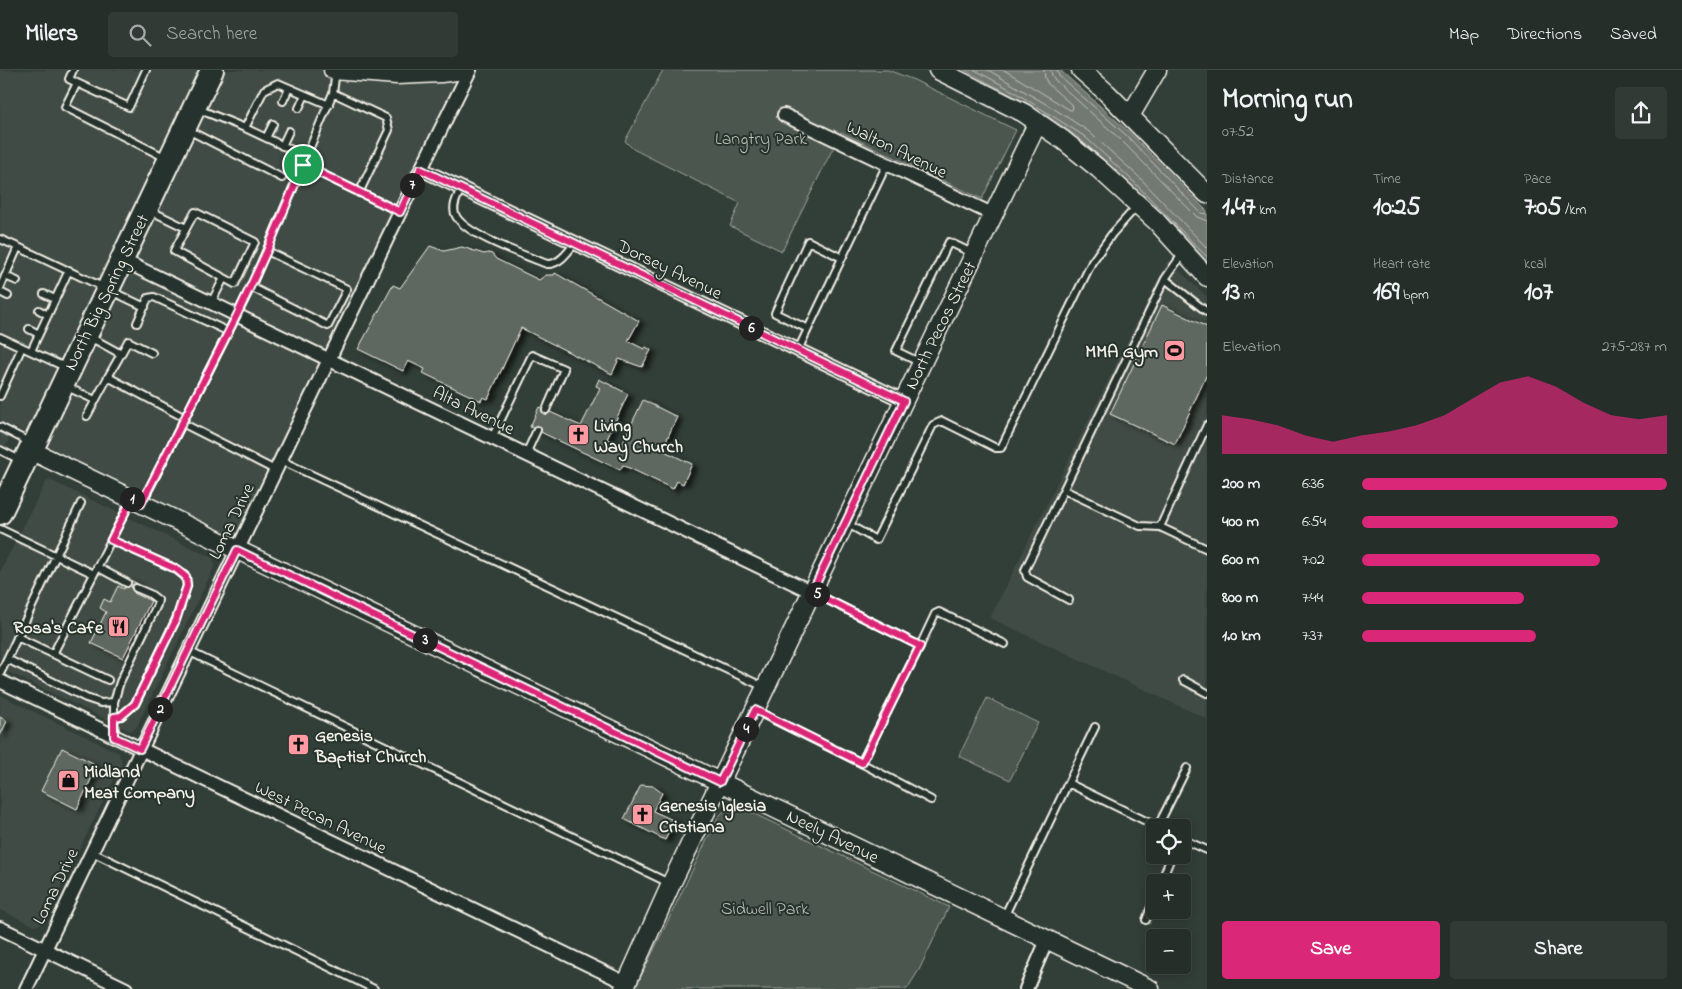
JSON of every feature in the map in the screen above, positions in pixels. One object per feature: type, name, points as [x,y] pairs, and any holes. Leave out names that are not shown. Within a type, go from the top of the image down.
[{"type":"highway","name":"North Big Spring Street","points":[[2,506],[30,453],[212,70]]},
{"type":"street","points":[[335,70],[397,75],[464,70]]},
{"type":"street","name":"Loma Drive","points":[[26,989],[328,359],[470,70]]},
{"type":"street","points":[[938,70],[1024,113],[1099,168],[1184,251],[1207,277]]},
{"type":"street","points":[[1081,70],[1107,93],[1206,192]]},
{"type":"street","points":[[1130,116],[1157,70]]},
{"type":"street","name":"Walton Avenue","points":[[784,115],[994,215]]},
{"type":"street","name":"North Pecos Street","points":[[625,986],[671,884],[1038,122]]},
{"type":"street","name":"Dorsey Avenue","points":[[420,169],[904,401]]},
{"type":"street","name":"Alta Avenue","points":[[122,260],[812,592]]},
{"type":"street","name":"Neely Avenue","points":[[30,453],[136,501],[1003,918],[1129,982],[1150,989]]},
{"type":"street","name":"West Pecan Avenue","points":[[0,681],[625,986]]},
{"type":"street","points":[[0,928],[126,989]]},
{"type":"street","points":[[1026,989],[1048,940]]},
{"type":"lane","points":[[73,70],[69,79],[129,107],[146,70]]},
{"type":"lane","points":[[53,654],[111,540],[184,421],[251,287],[329,105],[333,93],[335,70]]},
{"type":"lane","points":[[77,83],[66,107],[170,160]]},
{"type":"lane","points":[[244,128],[264,90],[278,83],[329,105]]},
{"type":"lane","points":[[282,101],[289,88]]},
{"type":"lane","points":[[333,93],[386,118],[389,130],[359,193]]},
{"type":"lane","points":[[299,108],[305,95]]},
{"type":"lane","points":[[194,108],[244,128],[306,157]]},
{"type":"lane","points":[[266,138],[273,124]]},
{"type":"lane","points":[[184,128],[282,178]]},
{"type":"lane","points":[[282,146],[289,131]]},
{"type":"lane","points":[[798,350],[887,164]]},
{"type":"lane","points":[[303,165],[400,212]]},
{"type":"lane","points":[[461,188],[454,206],[455,215],[459,222],[472,232],[547,264],[553,264],[559,260],[575,243]]},
{"type":"lane","points":[[845,522],[876,540],[933,425],[942,421],[996,448],[1001,448],[1092,262],[1112,234],[1138,205]]},
{"type":"lane","points":[[146,208],[186,228]]},
{"type":"lane","points":[[195,212],[256,242],[236,284],[224,278],[174,251],[195,212]]},
{"type":"lane","points":[[0,239],[144,307]]},
{"type":"lane","points":[[808,329],[775,313],[808,242],[842,258]]},
{"type":"lane","points":[[922,363],[896,351],[949,242],[975,254]]},
{"type":"lane","points":[[0,288],[18,247]]},
{"type":"lane","points":[[251,287],[328,326],[347,289],[267,251]]},
{"type":"lane","points":[[1069,600],[1027,577],[1025,570],[1166,279],[1184,251]]},
{"type":"lane","points":[[31,351],[68,270]]},
{"type":"lane","points":[[6,276],[17,281]]},
{"type":"lane","points":[[211,303],[224,278]]},
{"type":"lane","points":[[1166,279],[1207,312]]},
{"type":"lane","points":[[0,292],[8,296]]},
{"type":"lane","points":[[44,294],[55,299]]},
{"type":"lane","points":[[137,323],[148,298],[154,297],[229,332]]},
{"type":"lane","points":[[39,310],[48,315]]},
{"type":"lane","points":[[29,329],[39,334]]},
{"type":"lane","points":[[86,335],[121,354]]},
{"type":"lane","points":[[0,337],[31,351],[95,400]]},
{"type":"lane","points":[[87,416],[128,342],[152,353]]},
{"type":"lane","points":[[0,396],[22,347]]},
{"type":"lane","points":[[492,438],[532,355],[564,369],[546,410]]},
{"type":"lane","points":[[108,378],[184,421],[766,688]]},
{"type":"lane","points":[[1160,527],[1207,425]]},
{"type":"lane","points":[[0,427],[30,453]]},
{"type":"lane","points":[[526,454],[537,430]]},
{"type":"lane","points":[[0,450],[30,453]]},
{"type":"lane","points":[[1064,490],[1140,526],[1160,527],[1207,549]]},
{"type":"lane","points":[[0,674],[81,502]]},
{"type":"lane","points":[[0,529],[55,557],[94,574]]},
{"type":"lane","points":[[111,540],[176,569],[186,577],[187,586],[176,620],[135,704],[121,716],[114,718]]},
{"type":"lane","points":[[97,567],[127,583]]},
{"type":"lane","points":[[114,737],[114,702],[120,682],[158,604],[158,600],[150,594],[136,588]]},
{"type":"lane","points":[[812,592],[920,646]]},
{"type":"lane","points":[[862,763],[935,614],[939,612],[1005,644]]},
{"type":"lane","points":[[17,637],[108,680]]},
{"type":"lane","points":[[188,651],[671,884]]},
{"type":"lane","points":[[7,659],[86,698],[101,703],[114,702]]},
{"type":"lane","points":[[1183,680],[1207,694]]},
{"type":"lane","points":[[755,710],[862,763],[931,800]]},
{"type":"lane","points":[[1003,918],[1095,727]]},
{"type":"lane","points":[[1163,819],[1187,768]]},
{"type":"lane","points":[[1068,783],[1146,821]]},
{"type":"lane","points":[[1191,843],[1207,850]]},
{"type":"lane","points":[[91,852],[374,989]]},
{"type":"shaded area","points":[[0,70],[468,70],[237,550],[141,504],[15,427],[0,458]]},
{"type":"shaded area","points":[[1168,260],[1207,297],[1207,719],[990,618]]},
{"type":"shaded area","points":[[50,480],[213,558],[215,565],[136,728],[130,731],[0,668],[0,572],[46,482]]},
{"type":"shaded area","points":[[0,695],[119,753],[122,763],[43,923],[35,926],[0,910]]},
{"type":"green space","name":"Langtry Park","points":[[663,70],[888,70],[914,80],[1016,130],[982,199],[841,132],[782,251],[730,226],[740,203],[633,149],[625,141]]},
{"type":"green space","points":[[987,698],[1038,723],[1010,780],[959,756]]},
{"type":"green space","name":"Sidwell Park","points":[[731,807],[744,809],[949,907],[919,970],[907,989],[635,989],[718,817]]},
{"type":"water","points":[[964,70],[1060,70],[1129,132],[1207,211],[1207,264],[1131,185],[1069,130],[1040,111]]},
{"type":"building","points":[[430,246],[444,251],[462,247],[484,254],[492,254],[496,259],[539,280],[546,275],[554,275],[555,273],[639,321],[628,341],[644,349],[646,347],[651,350],[642,367],[619,359],[612,374],[521,328],[488,399],[483,397],[481,401],[423,373],[425,369],[408,361],[403,371],[358,349],[393,285],[400,288]]},
{"type":"building","name":"MMA Gym","points":[[1162,305],[1207,327],[1207,374],[1175,444],[1110,414]]},
{"type":"building","name":"Living Way Church","points":[[599,379],[628,394],[607,439],[621,446],[643,400],[677,417],[662,450],[692,464],[683,484],[677,481],[673,489],[623,465],[620,470],[530,427],[539,407],[581,426],[600,388],[596,386]]},
{"type":"building","name":"Rosa's Cafe","points":[[128,579],[138,584],[134,593],[151,601],[123,658],[91,643],[106,612],[100,608],[104,599],[110,602],[118,586],[124,589]]},
{"type":"building","points":[[0,717],[7,721],[0,736]]},
{"type":"building","name":"Midland Meat Company","points":[[62,748],[93,763],[95,771],[77,809],[41,791]]},
{"type":"building","name":"Genesis Iglesia Cristiana","points":[[641,785],[653,786],[662,793],[653,811],[675,821],[665,840],[624,819]]},
{"type":"place","name":"MMA Gym","points":[[1174,351]]},
{"type":"place","name":"Living Way Church","points":[[578,435]]},
{"type":"place","name":"Rosa's Cafe","points":[[119,627]]},
{"type":"place","name":"Genesis Baptist Church","points":[[299,745]]},
{"type":"place","name":"Midland Meat Company","points":[[68,781]]},
{"type":"place","name":"Genesis Iglesia Cristiana","points":[[643,815]]},
{"type":"route","points":[[303,165],[400,212],[420,169],[904,401],[812,592],[920,646],[862,763],[755,710],[720,782],[237,550],[140,749],[114,737],[114,717],[121,716],[135,704],[176,620],[187,586],[186,577],[176,569],[111,540],[132,499],[141,504],[237,315],[267,251],[303,165]]}]
